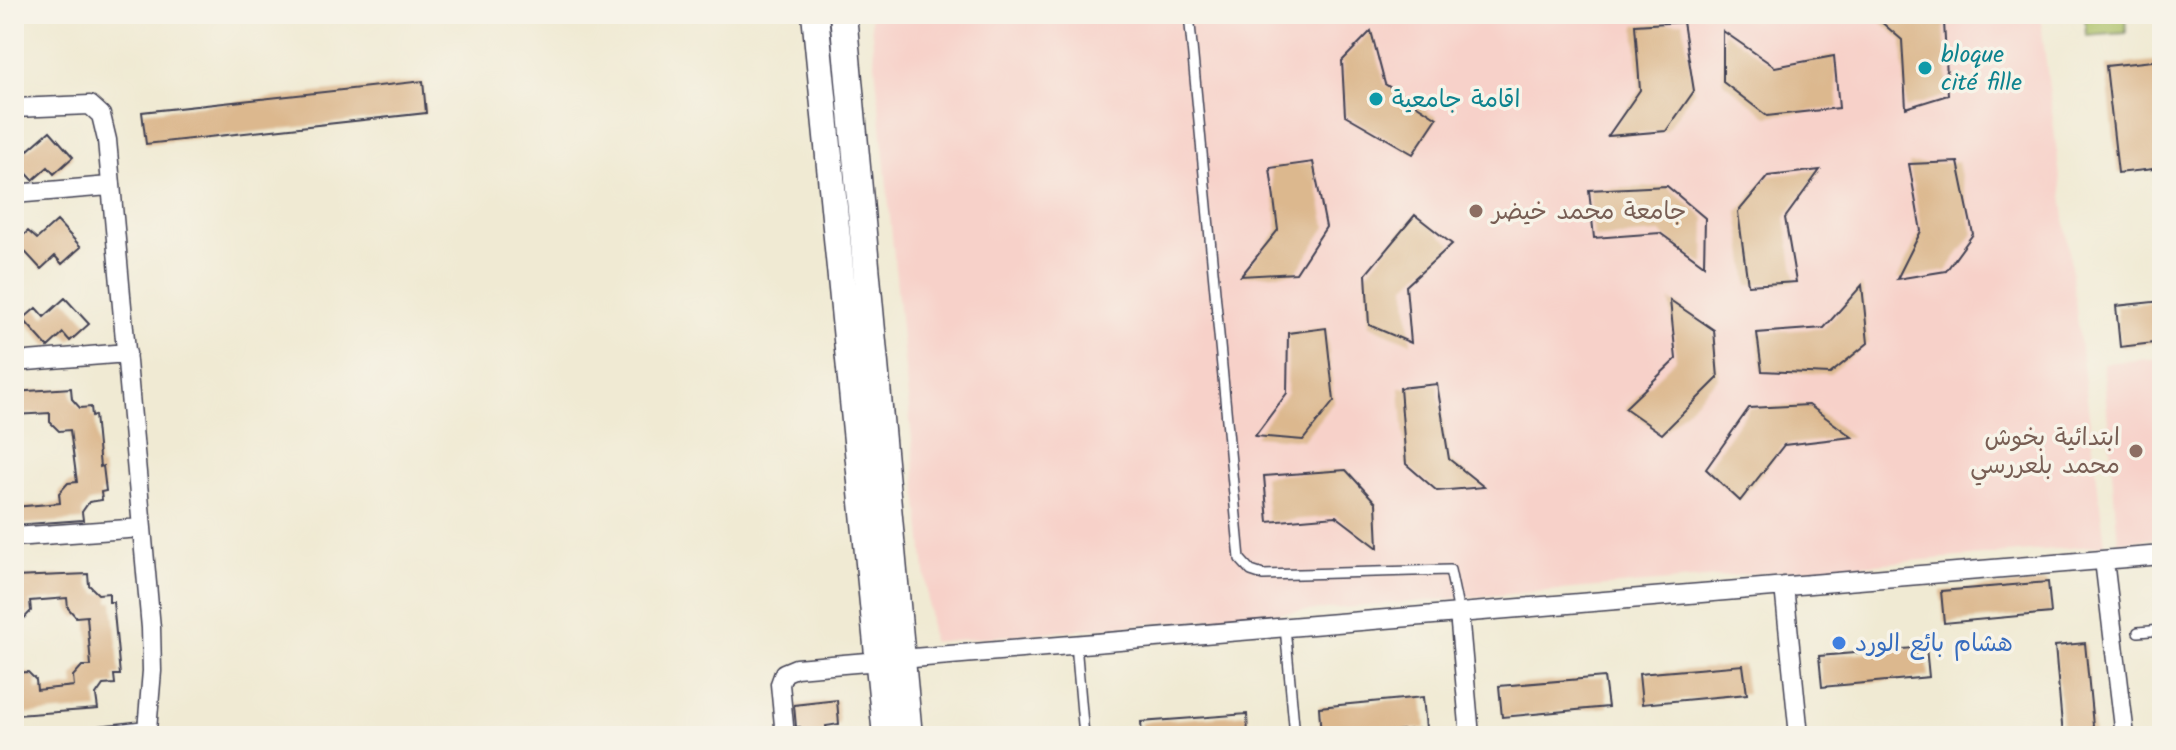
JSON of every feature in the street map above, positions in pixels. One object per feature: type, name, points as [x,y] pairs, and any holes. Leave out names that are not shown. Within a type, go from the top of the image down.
[{"type":"main road","points":[[815,14],[890,660],[909,736]]},
{"type":"main road","points":[[843,14],[890,660],[886,736]]},
{"type":"street","points":[[14,108],[90,105],[97,109],[104,121],[107,140],[151,628],[152,671],[147,733],[94,736]]},
{"type":"street","points":[[14,194],[109,186]]},
{"type":"street","points":[[14,362],[127,353]]},
{"type":"street","points":[[14,537],[142,528]]},
{"type":"street","points":[[785,736],[780,684],[784,673],[796,668],[2162,555]]},
{"type":"street","points":[[2104,560],[2125,736]]},
{"type":"street","points":[[1784,586],[1799,736]]},
{"type":"street","points":[[1459,613],[1470,736]]},
{"type":"lane","points":[[1189,14],[1240,559],[1251,571],[1263,575],[1450,570],[1459,613]]},
{"type":"lane","points":[[1285,627],[1295,736]]},
{"type":"lane","points":[[2138,632],[2162,630]]},
{"type":"lane","points":[[1076,644],[1084,736]]},
{"type":"shaded area","name":"جامعة محمد خيضر","points":[[870,14],[2040,14],[2105,545],[932,642]]},
{"type":"shaded area","name":"ابتدائية بخوش محمد بلعررسي","points":[[2162,358],[2162,538],[2118,542],[2103,363]]},
{"type":"green space","points":[[2085,14],[2125,14],[2126,33],[2086,36]]},
{"type":"building","name":"bloque cité fille","points":[[1872,14],[1934,14],[1944,22],[1948,95],[1906,108],[1902,40]]},
{"type":"building","points":[[1683,22],[1694,91],[1666,131],[1608,136],[1640,90],[1635,25]]},
{"type":"building","name":"اقامة جامعية","points":[[1371,31],[1385,84],[1437,118],[1413,154],[1345,115],[1342,61]]},
{"type":"building","points":[[1723,31],[1775,67],[1834,56],[1839,108],[1767,116],[1723,82]]},
{"type":"building","points":[[2162,60],[2162,168],[2118,173],[2106,66]]},
{"type":"building","points":[[423,81],[426,113],[146,144],[142,112]]},
{"type":"building","points":[[50,131],[73,157],[54,174],[48,167],[33,180],[14,160],[14,135],[28,150]]},
{"type":"building","points":[[1313,162],[1326,227],[1296,273],[1241,276],[1278,230],[1270,168]]},
{"type":"building","points":[[1958,162],[1973,234],[1946,271],[1897,279],[1921,231],[1909,164]]},
{"type":"building","points":[[1820,170],[1785,218],[1796,282],[1748,285],[1738,212],[1768,176]]},
{"type":"building","points":[[1667,186],[1705,218],[1704,265],[1660,233],[1594,238],[1589,190]]},
{"type":"building","points":[[1415,215],[1452,244],[1406,286],[1411,343],[1369,325],[1366,274]]},
{"type":"building","points":[[57,221],[81,247],[62,264],[55,256],[41,269],[16,242],[28,231],[37,239]]},
{"type":"building","points":[[1862,285],[1868,343],[1830,374],[1762,371],[1757,333],[1824,328]]},
{"type":"building","points":[[65,298],[89,324],[70,341],[63,333],[48,347],[23,319],[36,308],[44,317]]},
{"type":"building","points":[[1670,300],[1714,330],[1718,378],[1662,434],[1625,408],[1676,359]]},
{"type":"building","points":[[2162,301],[2162,342],[2120,347],[2116,306]]},
{"type":"building","points":[[1326,328],[1334,401],[1303,440],[1255,436],[1287,393],[1288,333]]},
{"type":"building","points":[[1437,384],[1449,459],[1484,487],[1437,491],[1406,464],[1400,388]]},
{"type":"building","points":[[71,388],[72,399],[80,408],[91,407],[92,416],[95,415],[100,467],[103,466],[106,491],[101,492],[102,500],[89,502],[82,512],[83,520],[14,525],[14,507],[60,503],[59,493],[68,483],[77,482],[70,430],[59,431],[50,422],[50,413],[14,415],[14,392]]},
{"type":"building","points":[[1809,405],[1852,437],[1784,445],[1740,501],[1706,469],[1749,408]]},
{"type":"building","points":[[1346,470],[1376,503],[1378,548],[1336,516],[1268,522],[1264,476]]},
{"type":"building","points":[[88,574],[89,585],[98,594],[109,593],[109,602],[113,602],[120,675],[114,675],[115,684],[103,685],[96,695],[98,709],[17,715],[14,673],[28,672],[36,680],[37,690],[74,686],[73,676],[82,666],[91,666],[87,616],[76,617],[68,608],[67,598],[30,601],[31,611],[14,629],[14,577]]},
{"type":"building","points":[[2048,582],[2051,613],[1944,623],[1941,591]]},
{"type":"building","points":[[2085,643],[2094,736],[2063,736],[2055,646]]},
{"type":"building","points":[[1926,647],[1929,677],[1822,687],[1819,656]]},
{"type":"building","points":[[1743,665],[1747,694],[1642,704],[1639,674]]},
{"type":"building","points":[[1604,677],[1608,707],[1502,717],[1499,686]]},
{"type":"building","points":[[1423,697],[1426,728],[1321,736],[1319,707]]},
{"type":"building","points":[[837,700],[839,724],[826,726],[827,736],[801,736],[800,727],[796,727],[794,705]]},
{"type":"building","points":[[1247,714],[1248,736],[1142,736],[1141,722]]},
{"type":"place","name":"bloque cité fille","points":[[1925,68]]},
{"type":"place","name":"اقامة جامعية","points":[[1376,99]]},
{"type":"place","name":"جامعة محمد خيضر","points":[[1476,211]]},
{"type":"place","name":"ابتدائية بخوش محمد بلعررسي","points":[[2136,451]]},
{"type":"place","name":"هشام بائع الورد","points":[[1839,643]]}]
